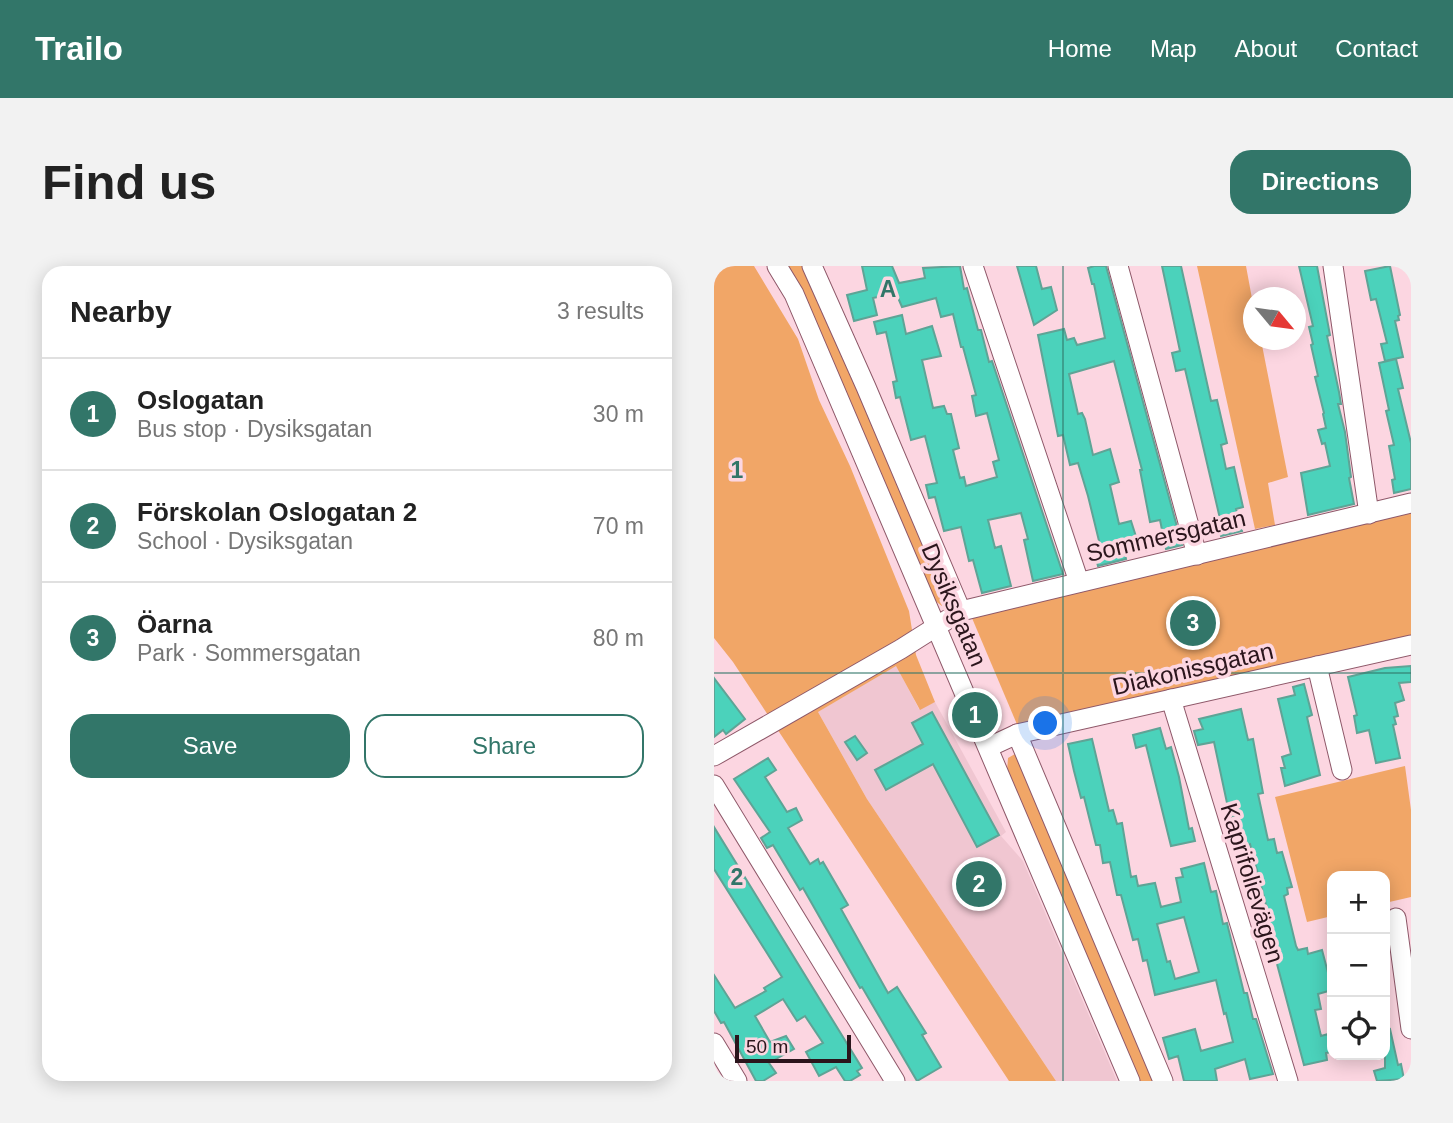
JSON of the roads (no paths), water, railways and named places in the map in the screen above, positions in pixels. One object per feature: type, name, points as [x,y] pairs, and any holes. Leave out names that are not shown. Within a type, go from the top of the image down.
[{"type":"street","name":"Dysiksgatan","points":[[777,266],[794,294],[1130,1081]]},
{"type":"street","name":"Dysiksgatan","points":[[812,266],[961,611]]},
{"type":"street","points":[[973,266],[1079,582]]},
{"type":"street","points":[[1118,266],[1197,555]]},
{"type":"street","points":[[1333,266],[1369,514]]},
{"type":"street","name":"Sommersgatan","points":[[714,756],[937,628],[961,611],[1411,503]]},
{"type":"street","name":"Diakonissgatan","points":[[989,747],[1017,734],[1411,645]]},
{"type":"street","points":[[1317,666],[1342,770]]},
{"type":"street","name":"Kaprifolievägen","points":[[1171,699],[1288,1081]]},
{"type":"street","points":[[1017,734],[1163,1081]]},
{"type":"street","points":[[714,785],[895,1081]]},
{"type":"street","points":[[1395,918],[1411,1029]]},
{"type":"street","points":[[714,1043],[737,1081]]},
{"type":"place","name":"Öarna","points":[[1193,623]]},
{"type":"place","name":"Oslogatan","points":[[975,715]]},
{"type":"place","name":"Förskolan Oslogatan 2","points":[[979,884]]}]
